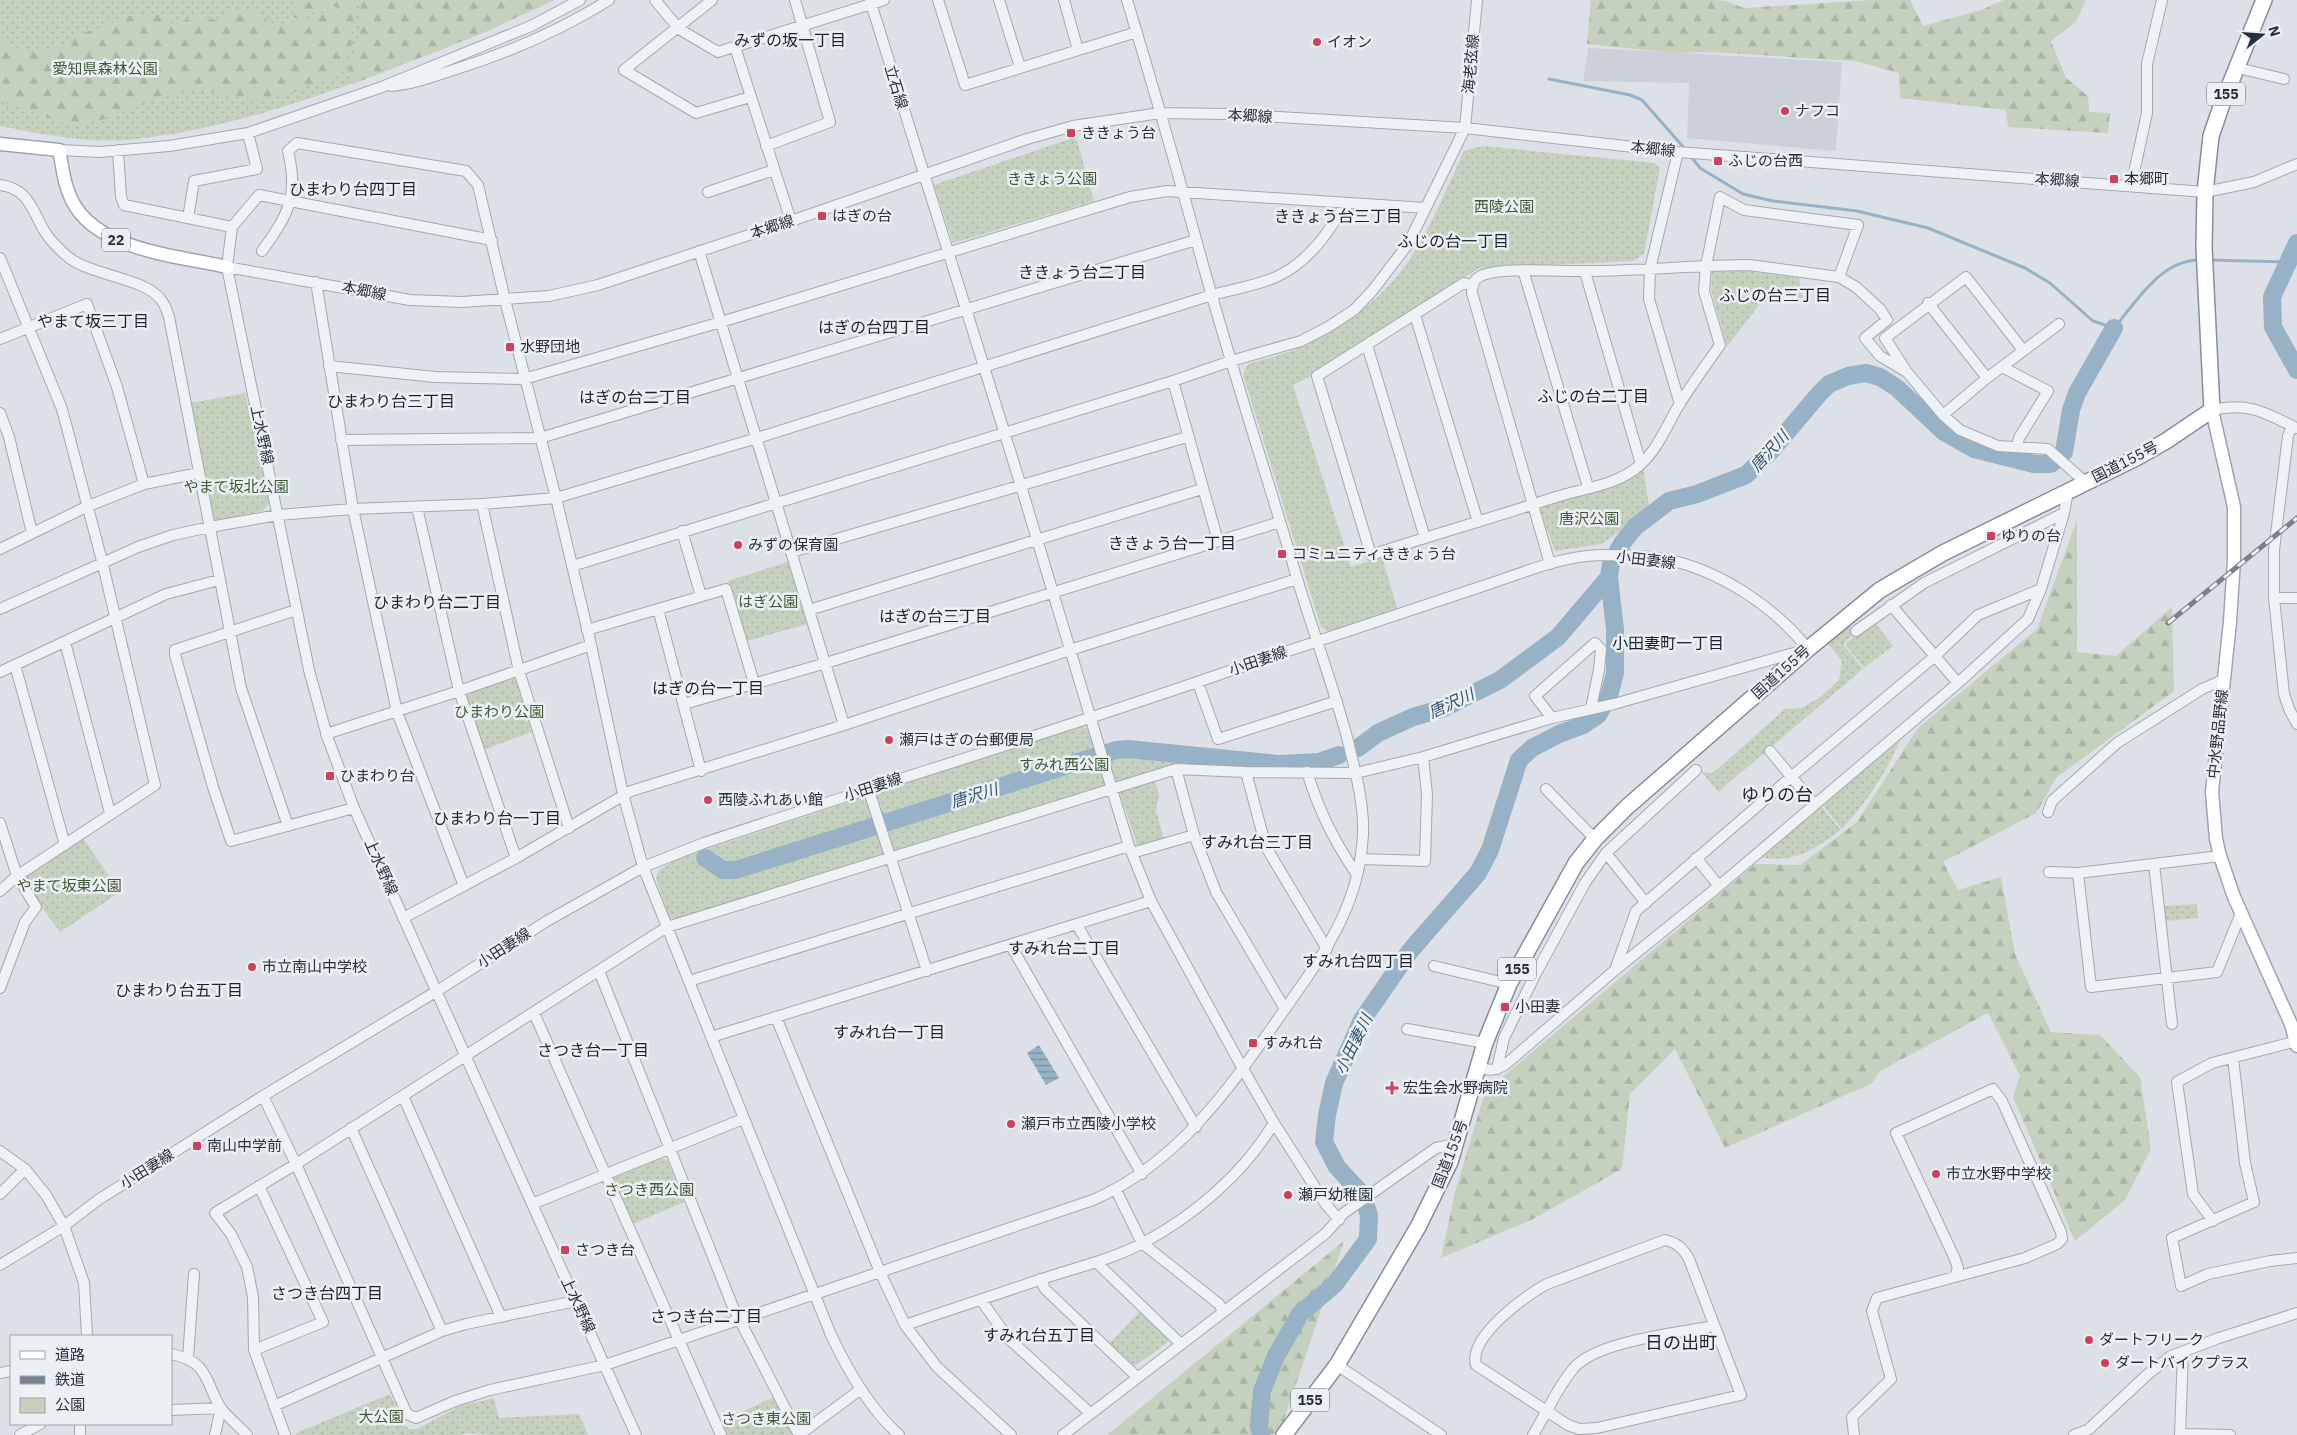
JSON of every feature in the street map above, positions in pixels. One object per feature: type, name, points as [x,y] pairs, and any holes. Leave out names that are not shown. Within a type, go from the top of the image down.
[{"type":"highway","name":"155","points":[[2212,410],[2204,270],[2204,192],[2211,136],[2264,0]]},
{"type":"highway","name":"国道155号","points":[[1284,1435],[1337,1365],[1418,1227],[1450,1162],[1485,1043],[1509,984],[1576,863],[1595,839],[1627,807],[1858,606],[1916,567],[2166,441],[2212,410]]},
{"type":"main road","points":[[0,144],[59,150]]},
{"type":"main road","name":"22","points":[[59,150],[68,192],[80,213],[94,228],[128,245],[226,266]]},
{"type":"main road","name":"中水野品野線","points":[[2212,410],[2234,506],[2233,587],[2212,792],[2220,856],[2241,913],[2292,1024],[2297,1043]]},
{"type":"street","points":[[59,150],[118,150],[169,146],[248,134],[382,86],[531,26],[580,0]]},
{"type":"street","points":[[382,86],[410,84],[477,62],[565,26],[609,0]]},
{"type":"street","points":[[655,0],[679,28],[718,52],[802,26],[870,2],[884,0]]},
{"type":"street","points":[[712,0],[624,70],[696,113],[750,97]]},
{"type":"street","points":[[766,146],[830,122],[794,0]]},
{"type":"street","points":[[938,0],[965,85],[1137,32]]},
{"type":"street","points":[[999,0],[1020,67]]},
{"type":"street","points":[[1064,0],[1078,50]]},
{"type":"street","points":[[263,1096],[296,1164],[407,1414],[416,1418],[455,1401],[490,1390],[606,1365],[1093,1200],[1116,1190],[1142,1174],[1196,1127],[1243,1070],[1326,949],[1351,902],[1360,859],[1362,815],[1356,773],[1337,701],[1297,579],[1231,361],[1184,192],[1127,0]]},
{"type":"street","name":"海老弦線","points":[[572,566],[1173,381],[1231,361],[1301,341],[1328,327],[1354,310],[1373,290],[1408,244],[1464,128],[1477,0]]},
{"type":"street","points":[[2131,186],[2147,113],[2147,64],[2162,0]]},
{"type":"street","name":"立石線","points":[[870,2],[922,174],[1021,486],[1130,850],[1151,901],[1243,1070],[1325,1203],[1342,1216]]},
{"type":"street","points":[[735,47],[791,221]]},
{"type":"street","points":[[2238,68],[2284,79]]},
{"type":"street","name":"本郷線","points":[[226,266],[410,300],[461,302],[549,296],[598,285],[791,221],[1027,138],[1073,126],[1160,113],[1226,114],[1464,128],[1680,152],[2204,192],[2254,182],[2275,175],[2297,164]]},
{"type":"street","points":[[188,218],[194,181],[257,168],[248,134]]},
{"type":"street","points":[[262,251],[280,226],[292,201],[293,170],[288,151],[297,143],[466,171],[478,185],[492,240],[504,300],[556,498],[591,645],[623,794],[643,867],[813,1295],[845,1364],[892,1433]]},
{"type":"street","points":[[118,150],[121,197],[124,205],[232,227]]},
{"type":"street","points":[[1680,152],[1650,269],[1649,300],[1680,404]]},
{"type":"street","points":[[708,192],[774,170]]},
{"type":"street","points":[[0,185],[13,187],[27,198],[48,236],[68,257],[87,268],[145,287],[161,299],[169,317],[241,688],[288,826]]},
{"type":"street","points":[[330,366],[435,377],[524,379],[721,322],[1130,197],[1167,191],[1426,208]]},
{"type":"street","points":[[226,266],[232,227],[259,195],[492,240]]},
{"type":"street","points":[[1472,285],[1464,283],[1317,376],[1372,555],[1588,487],[1626,477],[1641,464],[1651,453],[1680,404],[1720,345],[1704,291],[1706,266],[1720,197],[1744,210],[1858,225],[1839,277]]},
{"type":"street","points":[[0,609],[102,561],[174,535],[278,515],[556,498],[757,438],[1212,295],[1274,278],[1284,273],[1314,250],[1327,235],[1346,203]]},
{"type":"street","points":[[341,440],[540,438],[1196,240]]},
{"type":"street","points":[[698,251],[777,502],[844,726]]},
{"type":"street","points":[[0,258],[30,327],[62,409],[102,561],[155,785],[17,876],[0,891]]},
{"type":"street","points":[[1550,564],[1472,293],[1472,285],[1479,277],[1523,270],[1585,272],[1749,265],[1839,277],[1856,287],[1880,309],[1887,320],[1865,338],[1880,356],[1907,372]]},
{"type":"street","name":"上水野線","points":[[226,266],[296,610],[326,734],[354,808],[636,1435]]},
{"type":"street","points":[[1523,270],[1588,487]]},
{"type":"street","points":[[1585,272],[1641,464]]},
{"type":"street","points":[[2023,350],[1966,276],[1928,303],[1885,338],[1907,372],[1943,415],[1960,430],[1998,446],[2048,448],[2085,482]]},
{"type":"street","points":[[316,282],[352,510],[397,712],[464,886]]},
{"type":"street","points":[[1928,303],[1987,378]]},
{"type":"street","points":[[0,339],[87,304],[117,387],[144,484]]},
{"type":"street","points":[[1416,314],[1478,522]]},
{"type":"street","points":[[1943,415],[1987,378],[2058,324]]},
{"type":"street","points":[[1367,345],[1425,538]]},
{"type":"street","points":[[2002,367],[2048,392],[2019,438],[2017,446]]},
{"type":"street","points":[[1173,381],[1187,437],[1218,541]]},
{"type":"street","points":[[2212,410],[2230,406],[2252,408],[2269,413],[2294,427],[2288,436],[2274,550],[2274,598],[2284,694],[2288,709],[2297,724]]},
{"type":"street","points":[[0,413],[9,437],[32,534]]},
{"type":"street","points":[[792,552],[1187,437]]},
{"type":"street","points":[[0,549],[86,506],[144,484],[199,473]]},
{"type":"street","points":[[809,610],[1202,490]]},
{"type":"street","points":[[1479,1066],[1486,1070],[1497,1069],[1505,1065],[1615,970],[1719,886],[1958,683],[2028,619],[2041,589],[2064,513],[2068,491]]},
{"type":"street","points":[[482,504],[518,671],[569,828]]},
{"type":"street","points":[[417,507],[459,691],[516,858]]},
{"type":"street","points":[[1856,631],[1924,583],[2064,513]]},
{"type":"street","points":[[684,704],[826,663],[1280,522]]},
{"type":"street","points":[[682,531],[701,596]]},
{"type":"street","name":"小田妻線","points":[[0,1265],[64,1226],[98,1200],[263,1096],[437,991],[547,921],[643,867],[704,843],[1198,682],[1550,564],[1591,555],[1642,556],[1684,564],[1735,587],[1795,633],[1808,649]]},
{"type":"street","points":[[403,918],[516,858],[623,794],[844,726],[1070,650],[1297,579]]},
{"type":"street","points":[[0,672],[166,594],[219,580]]},
{"type":"street","points":[[587,630],[726,589],[754,683]]},
{"type":"street","points":[[1615,970],[1636,911],[1934,657],[1978,616],[2041,589]]},
{"type":"street","points":[[2274,598],[2297,598]]},
{"type":"street","points":[[1891,605],[1958,683]]},
{"type":"street","points":[[658,609],[701,771]]},
{"type":"street","points":[[296,610],[175,650],[174,656],[231,841],[354,808]]},
{"type":"street","points":[[65,642],[110,813]]},
{"type":"street","points":[[1552,718],[1535,696],[1595,643],[1601,649],[1600,670],[1593,708]]},
{"type":"street","points":[[326,734],[397,712],[591,645]]},
{"type":"street","points":[[286,1435],[254,1350],[253,1297],[247,1267],[230,1234],[215,1213],[296,1164],[667,927],[1176,769],[1356,773],[1423,757],[1552,718],[1614,704],[1784,654],[1808,649]]},
{"type":"street","points":[[15,665],[65,845]]},
{"type":"street","points":[[2048,812],[2052,801],[2117,743],[2202,688],[2223,680]]},
{"type":"street","points":[[1198,682],[1218,738],[1337,701]]},
{"type":"street","points":[[1770,750],[1814,804]]},
{"type":"street","points":[[1360,859],[1425,861],[1428,794],[1423,757]]},
{"type":"street","points":[[1176,769],[1194,835],[1216,892],[1285,1009]]},
{"type":"street","points":[[1497,1069],[1504,1038],[1531,983],[1585,883],[1606,853],[1696,770]]},
{"type":"street","points":[[1246,772],[1266,848],[1326,949]]},
{"type":"street","points":[[1307,772],[1319,810],[1337,845],[1357,875]]},
{"type":"street","points":[[868,788],[927,972]]},
{"type":"street","points":[[1546,789],[1595,839]]},
{"type":"street","points":[[0,823],[17,876],[36,907],[25,922],[0,988]]},
{"type":"street","points":[[689,981],[907,914],[1130,850],[1194,835]]},
{"type":"street","points":[[1606,853],[1646,903]]},
{"type":"street","points":[[2049,872],[2078,873],[2220,856]]},
{"type":"street","points":[[1696,858],[1719,886]]},
{"type":"street","points":[[2154,864],[2172,1024]]},
{"type":"street","points":[[2078,873],[2091,987],[2216,972],[2241,913]]},
{"type":"street","points":[[711,1037],[927,972],[1151,901]]},
{"type":"street","points":[[1077,925],[1196,1127]]},
{"type":"street","points":[[1011,946],[1142,1174]]},
{"type":"street","points":[[1434,966],[1509,984]]},
{"type":"street","points":[[599,970],[739,1319],[799,1435],[861,1389]]},
{"type":"street","points":[[534,1013],[721,1435]]},
{"type":"street","points":[[776,1017],[880,1272],[906,1324],[938,1367],[1011,1435]]},
{"type":"street","points":[[1407,1029],[1485,1043]]},
{"type":"street","points":[[2213,1221],[2193,1194],[2177,1082],[2212,1063],[2297,1043]]},
{"type":"street","points":[[2233,1058],[2245,1163],[2254,1202],[2172,1238],[2181,1286],[2208,1274],[2270,1261],[2297,1258]]},
{"type":"street","points":[[1854,1435],[1852,1417],[1891,1379],[1872,1311],[1877,1298],[2025,1258],[2057,1244],[2062,1239],[2061,1232],[2002,1101],[1993,1089],[1896,1134],[1955,1259],[1958,1268],[1955,1276]]},
{"type":"street","points":[[403,1096],[501,1317]]},
{"type":"street","points":[[532,1204],[743,1119]]},
{"type":"street","points":[[906,1324],[1096,1262],[1142,1243],[1200,1206],[1229,1180],[1274,1123]]},
{"type":"street","points":[[351,1128],[442,1331]]},
{"type":"street","points":[[1063,1435],[1325,1234],[1342,1216],[1370,1194],[1436,1148],[1456,1144]]},
{"type":"street","points":[[0,1151],[25,1169],[46,1195],[64,1226],[84,1284],[87,1335]]},
{"type":"street","points":[[0,1194],[25,1169]]},
{"type":"street","points":[[254,1350],[322,1322],[259,1186]]},
{"type":"street","points":[[1116,1190],[1142,1243],[1219,1304],[1223,1311]]},
{"type":"street","points":[[1665,1240],[1684,1248],[1690,1259],[1714,1326],[1741,1395],[1588,1430],[1568,1425],[1547,1412],[1476,1365],[1474,1358],[1499,1319],[1522,1300],[1547,1284],[1665,1240]]},
{"type":"street","points":[[1096,1262],[1181,1344]]},
{"type":"street","points":[[188,1358],[194,1274]]},
{"type":"street","points":[[1040,1280],[1045,1289],[1137,1377]]},
{"type":"street","points":[[981,1300],[1008,1338],[1090,1413]]},
{"type":"street","points":[[274,1406],[442,1331],[466,1324],[576,1301]]},
{"type":"street","points":[[2074,1435],[2088,1430],[2148,1374],[2171,1356],[2297,1313]]},
{"type":"street","points":[[1534,1435],[1572,1369],[1582,1359],[1596,1351],[1714,1326]]},
{"type":"street","points":[[2183,1352],[2180,1434],[2230,1435]]},
{"type":"street","points":[[172,1354],[188,1358],[206,1374],[221,1408],[247,1435]]},
{"type":"street","points":[[1337,1365],[1441,1435]]},
{"type":"street","points":[[172,1410],[221,1408]]},
{"type":"street","points":[[216,1435],[221,1408]]},
{"type":"street","points":[[20,1435],[38,1425]]},
{"type":"shaded area","points":[[1588,48],[1842,62],[1836,151],[1687,138],[1689,83],[1583,81]]},
{"type":"green space","name":"愛知県森林公園","points":[[0,0],[554,0],[497,26],[368,78],[266,112],[163,136],[112,141],[63,137],[0,126]]},
{"type":"green space","points":[[291,0],[356,0],[354,5],[343,9],[332,6],[294,18],[295,5]]},
{"type":"green space","points":[[362,0],[554,0],[481,34],[353,84],[348,71],[357,44]]},
{"type":"green space","points":[[1591,0],[1715,0],[1726,1],[1744,8],[1872,0],[1910,0],[1923,26],[1981,10],[2004,0],[2086,0],[2076,22],[2051,41],[2066,78],[2088,96],[2089,112],[2110,113],[2108,133],[2008,127],[2006,110],[1900,98],[1899,73],[1855,61],[1711,52],[1674,53],[1587,44]]},
{"type":"green space","points":[[332,9],[343,12],[354,10],[351,49],[344,60],[342,74],[319,80],[285,96],[254,99],[195,88],[184,90],[98,121],[78,125],[66,124],[0,101],[0,38],[14,48],[31,53],[49,51],[63,45],[76,36],[130,16],[148,17],[157,14],[168,14],[173,24],[194,17],[217,20],[232,11],[252,12],[271,23],[279,24],[300,22]]},
{"type":"green space","name":"ききょう公園","points":[[1076,137],[1094,201],[953,243],[934,185]]},
{"type":"green space","name":"西陵公園","points":[[1482,146],[1655,163],[1660,168],[1644,254],[1633,261],[1479,268],[1317,373],[1293,385],[1351,567],[1382,557],[1398,611],[1330,633],[1321,627],[1243,374],[1248,364],[1303,346],[1335,329],[1365,307],[1392,283],[1420,242],[1464,151]]},
{"type":"green space","points":[[1745,271],[1799,278],[1804,302],[1761,302],[1727,347],[1711,289],[1712,272]]},
{"type":"green space","name":"やまて坂北公園","points":[[245,393],[269,503],[263,511],[216,521],[212,517],[191,403]]},
{"type":"green space","name":"唐沢公園","points":[[1643,469],[1650,511],[1601,544],[1555,551],[1539,508],[1628,481]]},
{"type":"green space","points":[[2077,520],[2077,652],[2116,656],[2172,607],[2174,691],[2056,778],[2036,813],[1943,862],[1958,890],[2001,877],[2015,954],[2051,1032],[2100,1035],[2140,1077],[2151,1149],[2125,1200],[2075,1241],[2013,1097],[2020,1076],[1988,1013],[1880,1071],[1871,1084],[1725,1148],[1675,1049],[1630,1094],[1622,1169],[1533,1219],[1441,1258],[1455,1192],[1485,1092],[1755,864],[1800,865],[1857,822],[1918,728],[2037,629]]},
{"type":"green space","name":"はぎ公園","points":[[790,561],[808,624],[747,641],[728,581]]},
{"type":"green space","points":[[1874,621],[1893,646],[1864,668],[1845,644]]},
{"type":"green space","points":[[1846,622],[1855,633],[1843,644],[1863,669],[1718,792],[1702,772],[1712,773],[1785,709],[1802,708],[1819,698],[1839,680],[1842,661],[1825,640]]},
{"type":"green space","name":"ひまわり公園","points":[[516,676],[534,731],[483,750],[465,694]]},
{"type":"green space","name":"すみれ西公園","points":[[1082,726],[1089,729],[1099,759],[1124,751],[1176,756],[1177,764],[1152,772],[1159,795],[1156,811],[1164,839],[1138,848],[1116,782],[676,920],[669,917],[656,879],[660,869],[679,858]]},
{"type":"green space","points":[[1902,736],[1876,785],[1842,829],[1821,803]]},
{"type":"green space","points":[[1819,804],[1841,830],[1808,851],[1787,858],[1763,858],[1749,855]]},
{"type":"green space","name":"やまて坂東公園","points":[[82,837],[120,892],[60,932],[21,879]]},
{"type":"green space","points":[[2197,904],[2198,918],[2166,921],[2164,906]]},
{"type":"green space","name":"さつき西公園","points":[[662,1158],[668,1161],[684,1202],[633,1224],[612,1178]]},
{"type":"green space","points":[[1344,1241],[1283,1423],[1273,1435],[1107,1435]]},
{"type":"green space","points":[[1140,1311],[1168,1338],[1168,1342],[1135,1366],[1110,1343]]},
{"type":"green space","name":"大公園","points":[[390,1394],[403,1423],[409,1429],[417,1429],[460,1406],[494,1398],[499,1418],[579,1414],[588,1435],[487,1435],[466,1433],[462,1435],[296,1435],[296,1433]]},
{"type":"green space","name":"さつき東公園","points":[[774,1397],[793,1433],[790,1435],[726,1435],[720,1422]]},
{"type":"water","points":[[1039,1045],[1059,1078],[1046,1085],[1027,1053]]},
{"type":"waterway","points":[[1549,79],[1630,95],[1642,100],[1686,150]]},
{"type":"waterway","points":[[1690,155],[1700,168],[1743,194],[1773,201],[1857,211],[1928,228],[2025,268],[2050,283],[2093,321],[2114,328],[2141,294],[2162,274],[2174,266],[2201,260]]},
{"type":"waterway","points":[[2297,243],[2272,297],[2273,327],[2297,370]]},
{"type":"waterway","points":[[2210,260],[2287,262]]},
{"type":"waterway","name":"唐沢川","points":[[1358,748],[1378,733],[1413,717],[1444,708],[1500,680],[1558,637],[1609,577],[1611,563],[1623,542],[1635,527],[1669,501],[1697,494],[1746,475],[1770,452],[1829,384],[1848,376],[1866,373],[1880,377],[1897,388],[1944,432],[1974,449],[2034,464],[2051,464],[2064,452],[2071,410],[2077,393],[2114,328]]},
{"type":"waterway","name":"小田妻川","points":[[1261,1435],[1259,1426],[1262,1391],[1276,1356],[1300,1314],[1335,1284],[1368,1239],[1369,1215],[1362,1194],[1337,1167],[1324,1142],[1327,1115],[1334,1083],[1362,1020],[1410,951],[1478,873],[1490,850],[1519,760],[1532,748],[1559,734],[1583,725],[1598,715],[1609,696],[1615,673],[1615,629],[1609,577]]},
{"type":"waterway","name":"唐沢川","points":[[705,858],[723,870],[736,870],[1116,750],[1128,749],[1278,764],[1319,762],[1339,755]]},
{"type":"railway","points":[[2168,623],[2297,518]]},
{"type":"place","name":"イオン","points":[[1317,42]]},
{"type":"place","name":"ナフコ","points":[[1785,111]]},
{"type":"place","name":"ききょう台","points":[[1071,133]]},
{"type":"place","name":"ふじの台西","points":[[1718,161]]},
{"type":"place","name":"本郷町","points":[[2114,179]]},
{"type":"place","name":"はぎの台","points":[[822,216]]},
{"type":"place","name":"水野団地","points":[[510,347]]},
{"type":"place","name":"ゆりの台","points":[[1991,536]]},
{"type":"place","name":"みずの保育園","points":[[738,545]]},
{"type":"place","name":"コミュニティききょう台","points":[[1282,554]]},
{"type":"place","name":"瀬戸はぎの台郵便局","points":[[889,740]]},
{"type":"place","name":"ひまわり台","points":[[330,776]]},
{"type":"place","name":"西陵ふれあい館","points":[[708,800]]},
{"type":"place","name":"市立南山中学校","points":[[252,967]]},
{"type":"place","name":"小田妻","points":[[1505,1007]]},
{"type":"place","name":"すみれ台","points":[[1253,1043]]},
{"type":"place","name":"宏生会水野病院","points":[[1392,1088]]},
{"type":"place","name":"瀬戸市立西陵小学校","points":[[1011,1124]]},
{"type":"place","name":"南山中学前","points":[[197,1146]]},
{"type":"place","name":"市立水野中学校","points":[[1936,1174]]},
{"type":"place","name":"瀬戸幼稚園","points":[[1288,1195]]},
{"type":"place","name":"さつき台","points":[[565,1250]]},
{"type":"place","name":"ダートフリーク","points":[[2089,1340]]},
{"type":"place","name":"ダートバイクプラス","points":[[2105,1363]]},
{"type":"district","name":"みずの坂一丁目","points":[[790,40]]},
{"type":"district","name":"ひまわり台四丁目","points":[[353,189]]},
{"type":"district","name":"ききょう台三丁目","points":[[1338,216]]},
{"type":"district","name":"ふじの台一丁目","points":[[1453,241]]},
{"type":"district","name":"ききょう台二丁目","points":[[1082,272]]},
{"type":"district","name":"ふじの台三丁目","points":[[1775,295]]},
{"type":"district","name":"やまて坂三丁目","points":[[93,321]]},
{"type":"district","name":"はぎの台四丁目","points":[[874,327]]},
{"type":"district","name":"ふじの台二丁目","points":[[1593,396]]},
{"type":"district","name":"はぎの台二丁目","points":[[635,397]]},
{"type":"district","name":"ひまわり台三丁目","points":[[391,401]]},
{"type":"district","name":"ききょう台一丁目","points":[[1172,543]]},
{"type":"district","name":"ひまわり台二丁目","points":[[437,602]]},
{"type":"district","name":"はぎの台三丁目","points":[[935,616]]},
{"type":"district","name":"小田妻町一丁目","points":[[1668,643]]},
{"type":"district","name":"はぎの台一丁目","points":[[708,688]]},
{"type":"district","name":"ゆりの台","points":[[1777,795]]},
{"type":"district","name":"ひまわり台一丁目","points":[[497,818]]},
{"type":"district","name":"すみれ台三丁目","points":[[1257,842]]},
{"type":"district","name":"すみれ台二丁目","points":[[1064,948]]},
{"type":"district","name":"すみれ台四丁目","points":[[1358,961]]},
{"type":"district","name":"ひまわり台五丁目","points":[[179,990]]},
{"type":"district","name":"すみれ台一丁目","points":[[889,1032]]},
{"type":"district","name":"さつき台一丁目","points":[[593,1050]]},
{"type":"district","name":"さつき台四丁目","points":[[327,1293]]},
{"type":"district","name":"さつき台二丁目","points":[[706,1316]]},
{"type":"district","name":"すみれ台五丁目","points":[[1039,1335]]},
{"type":"district","name":"日の出町","points":[[1681,1343]]}]
